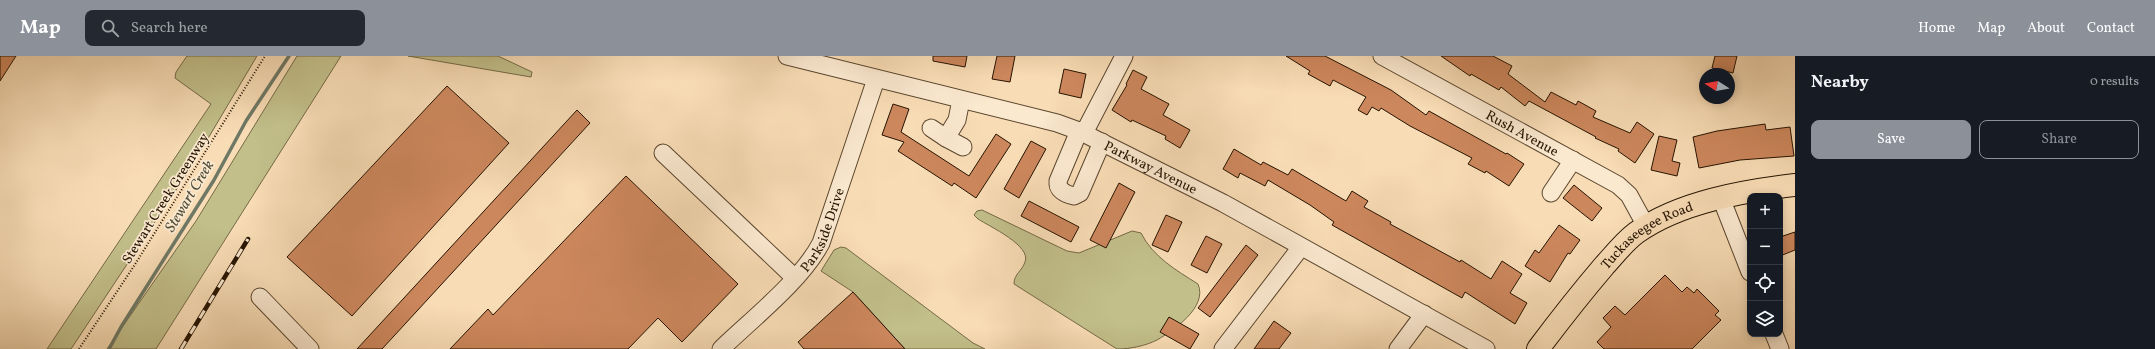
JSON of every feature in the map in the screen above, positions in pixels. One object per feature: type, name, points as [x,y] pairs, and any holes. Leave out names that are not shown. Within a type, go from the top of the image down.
[{"type":"main road","name":"Tuckaseegee Road","points":[[1538,349],[1584,289],[1612,257],[1634,234],[1646,226],[1680,211],[1721,198],[1760,189],[1795,185]]},
{"type":"street","name":"Parkway Avenue","points":[[787,56],[1082,132],[1223,203],[1486,349]]},
{"type":"street","points":[[1102,142],[1080,193],[1074,196],[1065,193],[1060,189],[1058,181],[1082,132],[1124,56]]},
{"type":"street","name":"Rush Avenue","points":[[1392,58],[1618,185],[1629,195],[1646,226]]},
{"type":"street","name":"Parkside Drive","points":[[720,349],[814,258],[821,243],[876,79]]},
{"type":"street","points":[[946,138],[957,120],[961,100]]},
{"type":"street","points":[[931,128],[963,147]]},
{"type":"street","points":[[663,153],[795,278]]},
{"type":"street","points":[[1551,193],[1573,160]]},
{"type":"street","points":[[1721,198],[1747,265]]},
{"type":"street","points":[[1223,349],[1301,247]]},
{"type":"street","points":[[260,297],[310,349]]},
{"type":"street","points":[[1398,349],[1424,314]]},
{"type":"street","points":[[1775,337],[1780,349]]},
{"type":"path","name":"Stewart Creek Greenway","points":[[79,349],[138,259],[265,56]]},
{"type":"shaded area","points":[[187,56],[257,56],[188,172],[71,349],[47,349],[211,104],[175,78],[176,72]]},
{"type":"shaded area","points":[[297,56],[341,56],[156,349],[107,349],[196,221]]},
{"type":"shaded area","points":[[408,56],[498,56],[532,72],[531,77]]},
{"type":"shaded area","points":[[982,210],[1067,251],[1079,253],[1132,231],[1141,233],[1146,242],[1159,256],[1173,268],[1198,284],[1200,293],[1198,301],[1188,317],[1157,340],[1137,347],[1117,349],[1014,284],[1015,278],[1025,262],[1025,256],[1016,243],[974,215],[977,211]]},
{"type":"shaded area","points":[[841,247],[846,248],[973,343],[985,349],[905,349],[853,292],[821,271],[834,250]]},
{"type":"building","points":[[0,56],[16,56],[0,81]]},
{"type":"building","points":[[933,56],[967,56],[965,67],[933,61]]},
{"type":"building","points":[[997,56],[1015,56],[1010,82],[992,79]]},
{"type":"building","points":[[1286,56],[1325,56],[1391,90],[1426,115],[1429,111],[1506,154],[1507,153],[1524,164],[1509,186],[1486,171],[1485,173],[1468,164],[1472,158],[1410,126],[1381,108],[1379,111],[1372,107],[1367,115],[1358,110],[1366,97],[1333,80],[1330,86],[1308,74],[1310,71]]},
{"type":"building","points":[[1441,56],[1493,56],[1512,66],[1508,74],[1545,102],[1551,92],[1576,105],[1578,101],[1596,111],[1593,117],[1630,133],[1637,122],[1654,134],[1635,163],[1618,151],[1619,149],[1595,138],[1596,137],[1529,101],[1525,106],[1501,87],[1499,90],[1471,74],[1470,76]]},
{"type":"building","points":[[1715,56],[1737,56],[1734,68],[1712,68]]},
{"type":"building","points":[[1064,69],[1086,74],[1081,98],[1059,93]]},
{"type":"building","points":[[1133,70],[1147,77],[1141,89],[1169,104],[1163,115],[1190,130],[1180,148],[1165,139],[1166,136],[1132,120],[1131,122],[1112,110],[1127,85],[1126,84]]},
{"type":"building","points":[[447,86],[509,143],[352,316],[287,257]]},
{"type":"building","points":[[893,104],[909,109],[901,132],[969,176],[996,134],[1011,144],[976,198],[954,183],[952,186],[898,151],[904,142],[882,135]]},
{"type":"building","points":[[577,110],[590,123],[382,349],[357,349]]},
{"type":"building","points":[[1765,124],[1766,130],[1790,127],[1794,156],[1740,160],[1699,168],[1693,137],[1717,131]]},
{"type":"building","points":[[1659,136],[1677,140],[1672,161],[1680,163],[1677,176],[1651,170]]},
{"type":"building","points":[[1031,141],[1046,149],[1019,198],[1004,189]]},
{"type":"building","points":[[1234,149],[1261,165],[1263,162],[1288,175],[1292,169],[1346,201],[1352,191],[1368,201],[1364,207],[1391,222],[1390,224],[1460,262],[1461,260],[1491,279],[1502,261],[1522,274],[1510,293],[1527,303],[1515,324],[1465,292],[1462,298],[1332,225],[1334,222],[1310,205],[1268,180],[1265,186],[1240,173],[1238,178],[1223,169]]},
{"type":"building","points":[[626,176],[738,284],[682,342],[658,318],[628,349],[450,349],[488,309],[493,315]]},
{"type":"building","points":[[1119,183],[1135,192],[1106,248],[1090,240]]},
{"type":"building","points":[[1574,185],[1602,208],[1592,221],[1563,198]]},
{"type":"building","points":[[1029,201],[1079,227],[1071,242],[1021,216]]},
{"type":"building","points":[[1166,215],[1182,222],[1168,252],[1152,245]]},
{"type":"building","points":[[1559,225],[1580,240],[1570,254],[1568,253],[1550,282],[1525,266],[1535,250],[1539,253]]},
{"type":"building","points":[[1795,232],[1795,250],[1783,255],[1783,236]]},
{"type":"building","points":[[1206,236],[1222,244],[1207,273],[1191,265]]},
{"type":"building","points":[[1246,245],[1258,255],[1210,317],[1198,308]]},
{"type":"building","points":[[1665,275],[1682,292],[1687,287],[1694,293],[1697,289],[1719,311],[1715,315],[1721,320],[1692,349],[1604,349],[1597,342],[1611,327],[1603,318],[1615,306],[1625,315]]},
{"type":"building","points":[[853,292],[905,349],[804,349],[798,342]]},
{"type":"building","points":[[1169,317],[1199,334],[1190,349],[1160,332]]},
{"type":"building","points":[[1274,321],[1291,333],[1279,349],[1254,349]]},
{"type":"waterway","name":"Stewart Creek","points":[[109,349],[121,327],[214,180],[246,121],[289,56]]},
{"type":"railway","points":[[181,349],[248,239]]}]
